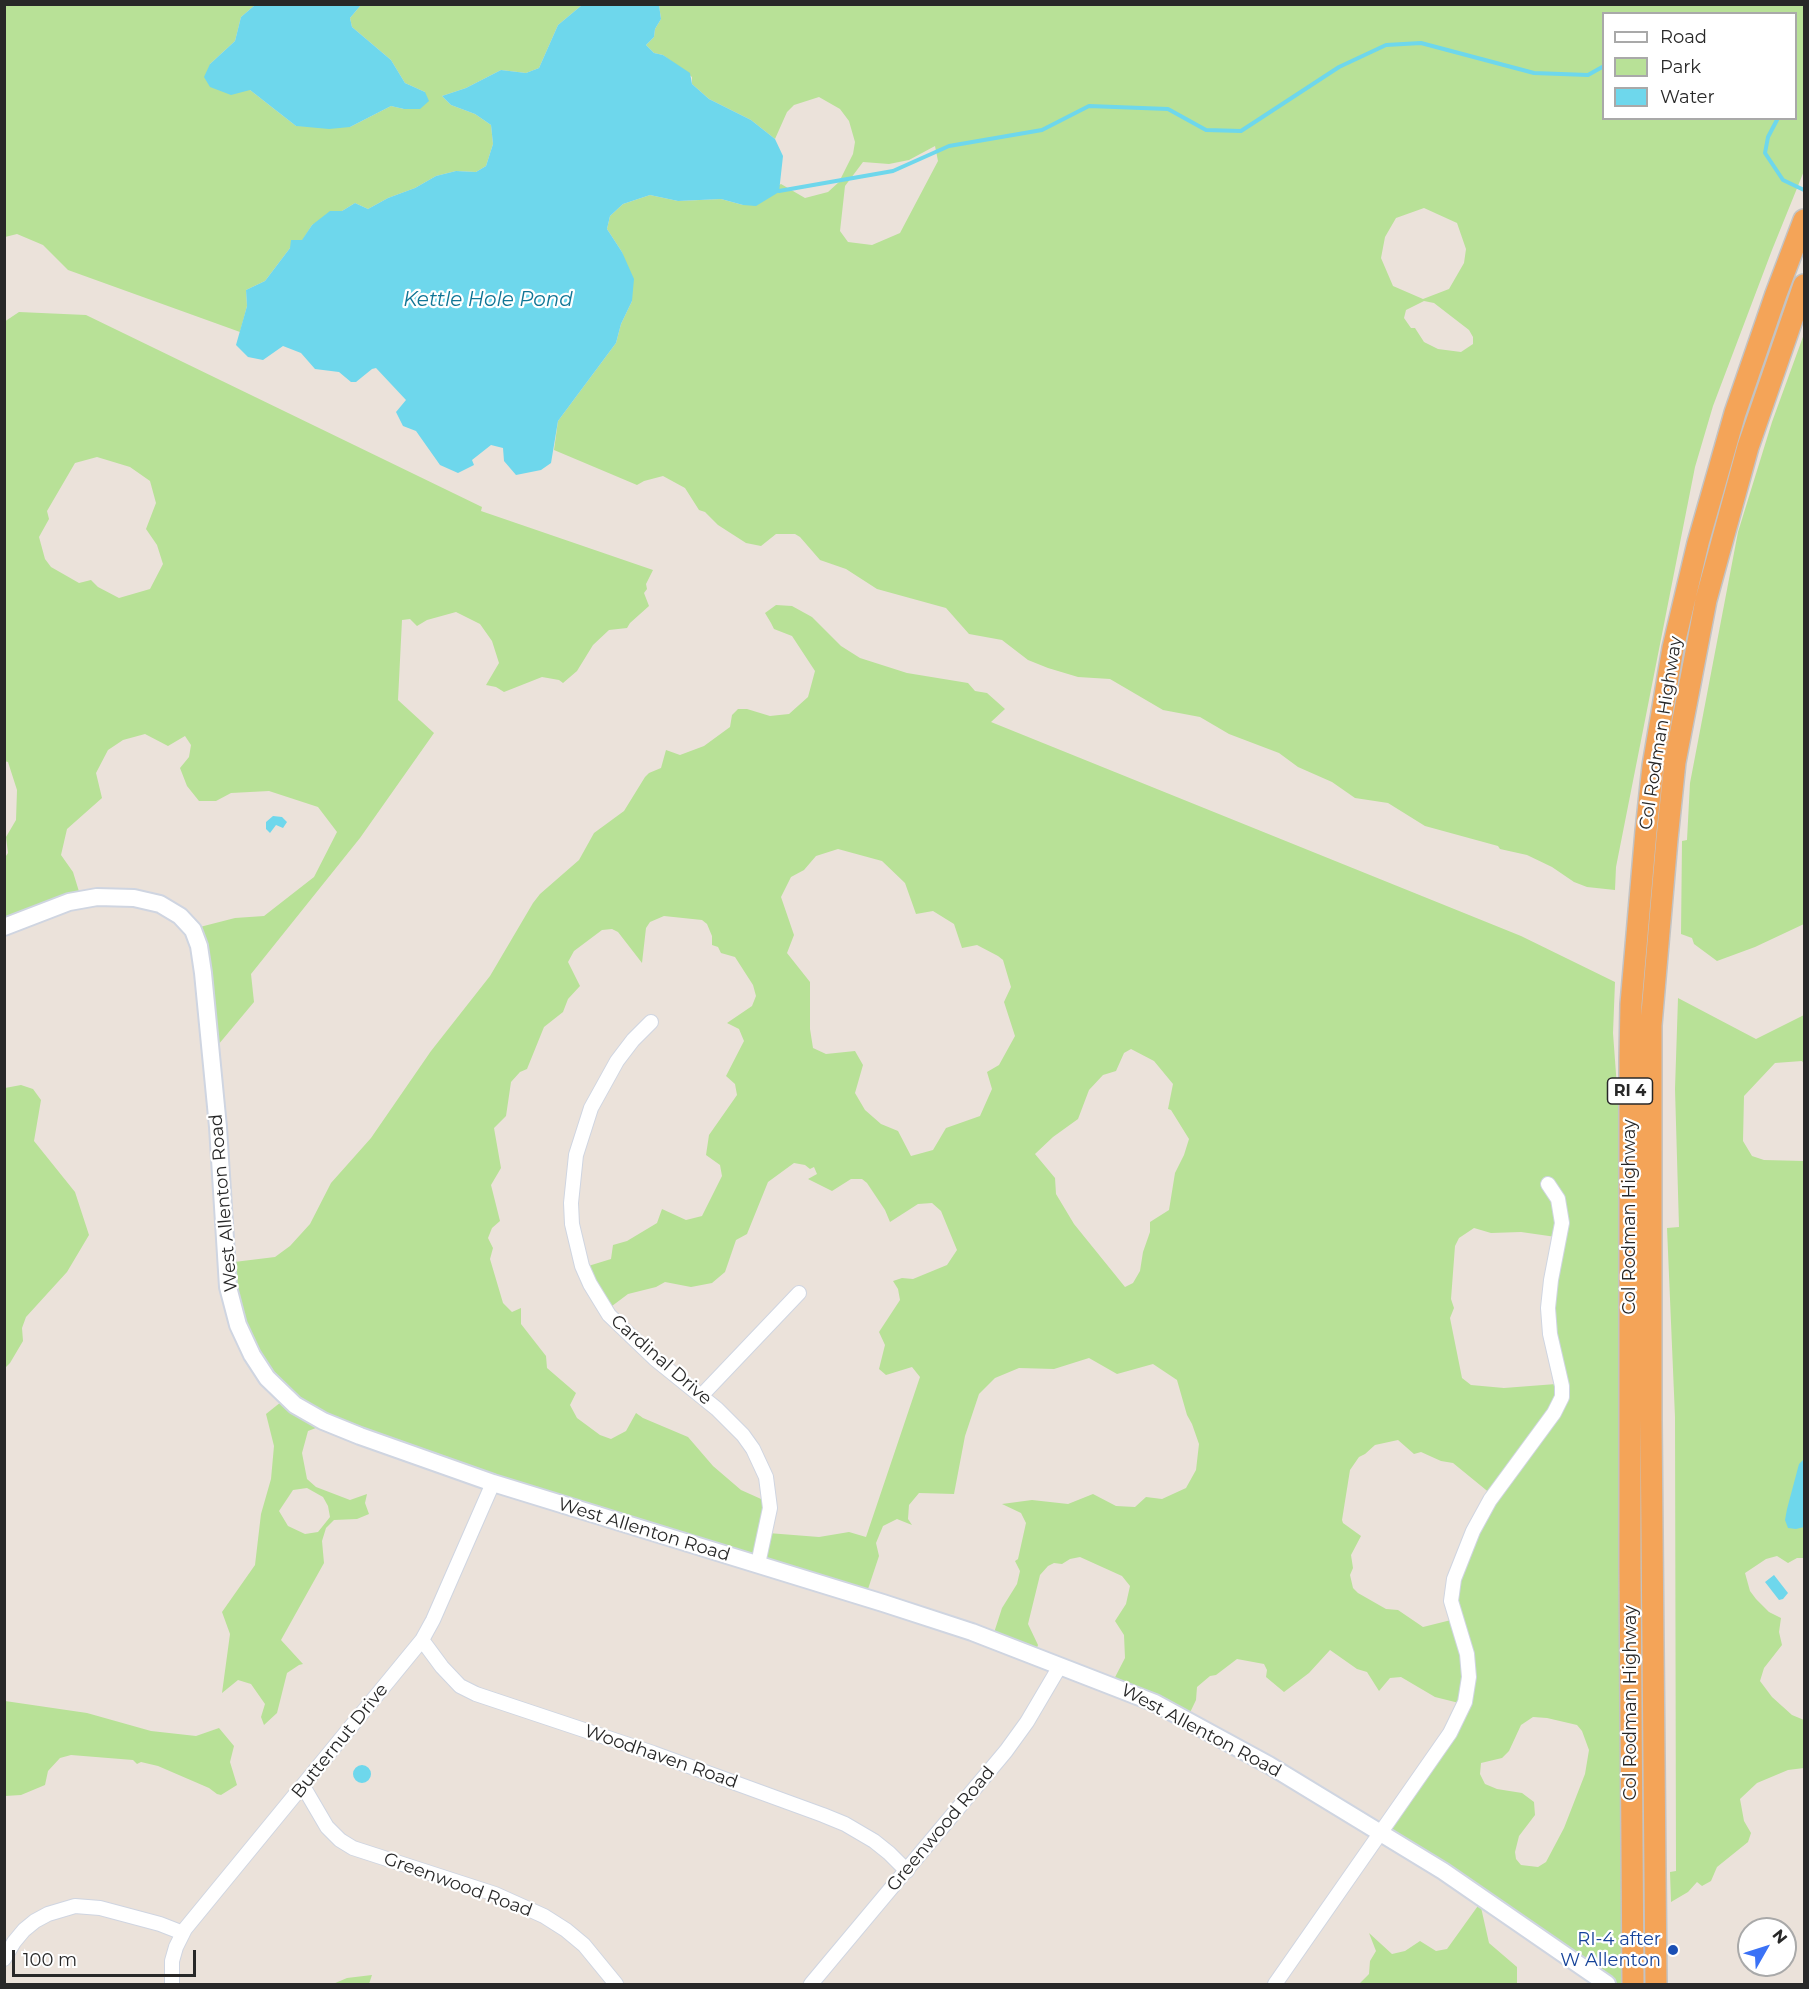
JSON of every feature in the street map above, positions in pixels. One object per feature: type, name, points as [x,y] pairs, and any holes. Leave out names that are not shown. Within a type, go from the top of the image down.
[{"type":"highway","name":"Col Rodman Highway","points":[[1633,1984],[1630,1058],[1631,1004],[1646,831],[1653,766],[1673,648],[1701,532],[1742,391],[1804,220]]},
{"type":"highway","name":"Col Rodman Highway","points":[[1656,1984],[1651,1420],[1651,1025],[1666,850],[1675,762],[1706,600],[1748,447],[1804,285]]},
{"type":"street","name":"West Allenton Road","points":[[4,927],[69,902],[98,897],[134,898],[160,904],[180,916],[192,930],[199,946],[218,1127],[228,1287],[238,1324],[252,1355],[267,1378],[286,1397],[323,1421],[493,1484],[758,1564],[961,1629],[1155,1703],[1269,1765],[1443,1871],[1607,1984]]},
{"type":"street","name":"Cardinal Drive","points":[[651,1022],[617,1061],[591,1107],[576,1155],[571,1203],[572,1224],[582,1266],[609,1315],[655,1359],[717,1409],[743,1435],[753,1449],[766,1477],[770,1508],[758,1564]]},
{"type":"street","points":[[1275,1984],[1450,1733],[1465,1701],[1469,1677],[1467,1654],[1451,1601],[1454,1580],[1473,1531],[1495,1490],[1554,1413],[1562,1397],[1562,1386],[1550,1334],[1548,1308],[1562,1223],[1558,1199],[1548,1184]]},
{"type":"street","points":[[701,1396],[799,1293]]},
{"type":"street","name":"Butternut Drive","points":[[172,1984],[172,1960],[183,1933],[422,1640],[493,1484]]},
{"type":"street","name":"Woodhaven Road","points":[[422,1640],[460,1686],[476,1694],[653,1753],[845,1824],[890,1853],[907,1871]]},
{"type":"street","name":"Greenwood Road","points":[[811,1984],[1006,1751],[1027,1722],[1060,1666]]},
{"type":"street","name":"Greenwood Road","points":[[303,1786],[327,1827],[340,1840],[353,1848],[495,1894],[544,1916],[584,1945],[616,1984]]},
{"type":"street","points":[[4,1959],[14,1941],[35,1921],[48,1914],[75,1906],[100,1908],[160,1924],[183,1933]]},
{"type":"green space","points":[[4,5],[255,5],[241,17],[235,41],[210,64],[250,90],[296,126],[350,127],[391,106],[404,109],[425,92],[405,83],[391,60],[352,27],[350,18],[361,5],[582,5],[558,25],[539,68],[526,73],[501,70],[466,88],[442,96],[451,105],[475,114],[491,125],[493,144],[486,166],[476,172],[456,171],[436,176],[368,209],[355,203],[312,225],[302,241],[290,248],[265,281],[246,290],[247,306],[240,332],[68,270],[43,245],[17,234],[5,237]]},
{"type":"green space","points":[[659,5],[1804,5],[1804,171],[1713,406],[1695,467],[1616,867],[1615,890],[1587,887],[1527,855],[1425,826],[1388,803],[1355,798],[1332,782],[1298,767],[1279,753],[1229,734],[1200,717],[1163,710],[1110,679],[1078,677],[1028,660],[1002,640],[969,634],[946,608],[877,589],[846,569],[820,560],[795,534],[776,534],[761,546],[746,543],[718,525],[705,512],[699,510],[685,488],[663,476],[637,485],[554,450],[558,421],[616,343],[621,324],[632,301],[622,252],[607,229],[610,216],[623,204],[650,195],[678,201],[721,199],[743,205],[781,184],[805,198],[828,192],[839,182],[853,154],[855,142],[849,121],[840,109],[819,97],[794,105],[787,112],[775,139],[751,120],[709,99],[692,84],[692,77],[663,55],[654,53],[646,45],[654,37],[655,29],[661,19]],"holes":[[[935,146],[938,161],[900,233],[872,245],[848,242],[840,231],[845,186],[863,162],[889,164],[909,160]],[[1424,208],[1457,223],[1466,249],[1464,263],[1449,289],[1423,299],[1393,286],[1381,258],[1385,237],[1396,218]],[[1424,301],[1434,303],[1469,330],[1473,337],[1473,344],[1461,352],[1438,349],[1424,342],[1415,328],[1411,328],[1404,318],[1406,310]]]},
{"type":"green space","points":[[19,312],[86,315],[482,507],[481,511],[653,570],[644,593],[649,606],[627,628],[609,630],[593,645],[577,671],[563,683],[542,677],[504,692],[486,685],[499,663],[492,641],[480,624],[456,612],[427,620],[417,626],[410,619],[402,620],[398,700],[434,733],[360,838],[251,974],[254,1002],[213,1051],[196,928],[235,918],[264,916],[314,877],[337,832],[318,807],[269,791],[231,793],[216,801],[199,801],[187,786],[180,768],[189,757],[191,745],[185,736],[168,746],[145,734],[123,740],[108,750],[96,773],[102,798],[67,829],[61,855],[73,872],[81,898],[5,926],[4,859],[8,853],[6,837],[16,820],[17,790],[8,762],[4,761],[4,322]],"holes":[[[97,457],[130,467],[150,481],[156,503],[146,529],[157,545],[163,564],[150,589],[119,598],[98,587],[91,580],[79,583],[51,567],[45,559],[39,537],[49,519],[47,511],[75,463]]]},
{"type":"green space","points":[[1804,334],[1804,924],[1755,947],[1717,961],[1694,944],[1692,938],[1681,934],[1682,841],[1687,840],[1690,783],[1738,532],[1772,422]]},
{"type":"green space","points":[[776,605],[792,606],[812,617],[841,646],[860,658],[907,673],[968,683],[975,691],[987,693],[1005,709],[991,722],[1521,936],[1615,982],[1613,1033],[1618,1101],[1632,1984],[1602,1984],[1382,1838],[1434,1757],[1459,1703],[1435,1697],[1401,1677],[1390,1678],[1379,1691],[1367,1672],[1357,1669],[1330,1650],[1309,1673],[1284,1692],[1266,1677],[1267,1670],[1264,1664],[1237,1659],[1197,1687],[1196,1700],[1185,1723],[1111,1685],[1125,1658],[1124,1635],[1115,1621],[1126,1604],[1130,1586],[1122,1576],[1080,1557],[1062,1564],[1054,1563],[1040,1575],[1028,1624],[1038,1645],[1033,1659],[991,1642],[1002,1608],[1017,1584],[1020,1571],[1015,1561],[1018,1559],[1026,1523],[1021,1513],[1002,1504],[1032,1500],[1068,1504],[1093,1494],[1116,1506],[1135,1507],[1146,1497],[1162,1499],[1186,1488],[1196,1470],[1199,1444],[1187,1415],[1177,1380],[1153,1364],[1117,1374],[1089,1358],[1054,1369],[1019,1368],[995,1378],[979,1394],[965,1436],[954,1494],[919,1493],[909,1505],[908,1519],[912,1525],[897,1519],[883,1526],[876,1543],[879,1556],[864,1601],[329,1423],[308,1431],[302,1453],[307,1479],[316,1487],[350,1500],[367,1494],[365,1503],[369,1514],[357,1519],[334,1520],[326,1528],[322,1541],[324,1563],[281,1640],[303,1664],[287,1673],[277,1713],[264,1725],[261,1717],[265,1704],[251,1684],[238,1680],[222,1693],[230,1634],[222,1612],[255,1565],[261,1514],[271,1479],[274,1446],[266,1414],[286,1398],[256,1361],[226,1263],[275,1257],[290,1246],[310,1224],[331,1183],[371,1138],[431,1051],[490,976],[533,903],[579,860],[594,833],[624,811],[645,777],[661,768],[666,750],[680,755],[704,746],[730,727],[732,715],[738,709],[747,709],[770,716],[789,714],[808,697],[815,671],[792,636],[774,629],[765,613]],"holes":[[[838,849],[882,861],[905,883],[916,914],[933,911],[954,924],[962,948],[977,945],[1003,960],[1011,987],[1004,1002],[1015,1036],[999,1065],[987,1072],[992,1089],[980,1116],[946,1128],[933,1150],[911,1156],[898,1131],[881,1124],[865,1110],[855,1093],[863,1065],[855,1051],[826,1054],[813,1048],[810,1029],[810,982],[787,953],[794,935],[781,897],[791,877],[804,870],[816,856]],[[664,916],[702,920],[707,924],[712,936],[712,945],[718,947],[721,953],[735,957],[753,985],[756,996],[752,1006],[727,1023],[739,1029],[744,1041],[726,1076],[735,1084],[737,1095],[709,1135],[706,1155],[720,1165],[722,1176],[702,1216],[686,1220],[662,1209],[657,1223],[627,1241],[613,1245],[611,1259],[585,1267],[608,1309],[628,1294],[656,1287],[665,1282],[691,1287],[712,1283],[725,1272],[736,1240],[747,1234],[768,1182],[794,1163],[805,1165],[810,1169],[814,1167],[817,1174],[808,1179],[832,1191],[851,1179],[862,1179],[885,1210],[890,1222],[918,1204],[932,1203],[941,1211],[957,1250],[947,1265],[913,1279],[902,1278],[893,1281],[898,1289],[900,1300],[879,1332],[885,1345],[879,1369],[886,1375],[912,1367],[920,1377],[866,1537],[849,1532],[819,1537],[768,1533],[770,1503],[741,1490],[713,1466],[688,1437],[636,1413],[626,1431],[611,1439],[600,1435],[577,1418],[570,1405],[576,1393],[547,1368],[546,1356],[521,1324],[521,1308],[512,1312],[503,1303],[490,1259],[493,1248],[488,1238],[492,1228],[500,1221],[491,1185],[501,1168],[494,1128],[506,1116],[511,1082],[520,1072],[527,1069],[544,1027],[563,1012],[568,999],[580,986],[568,962],[574,951],[602,930],[612,929],[618,932],[642,963],[646,928],[650,922]],[[1131,1049],[1154,1061],[1173,1084],[1168,1109],[1171,1110],[1189,1139],[1175,1173],[1169,1210],[1150,1222],[1150,1232],[1143,1252],[1140,1271],[1133,1283],[1125,1287],[1074,1224],[1056,1194],[1055,1178],[1035,1154],[1053,1137],[1078,1119],[1089,1090],[1103,1075],[1116,1071],[1124,1053]],[[1474,1228],[1491,1233],[1521,1232],[1556,1237],[1545,1321],[1556,1384],[1504,1388],[1471,1385],[1462,1378],[1450,1318],[1454,1308],[1451,1299],[1455,1246],[1459,1238]],[[1398,1440],[1414,1454],[1421,1452],[1441,1461],[1453,1463],[1491,1494],[1455,1577],[1451,1620],[1423,1627],[1398,1610],[1386,1609],[1353,1588],[1350,1575],[1353,1568],[1351,1555],[1361,1536],[1342,1520],[1350,1470],[1359,1457],[1375,1445]],[[307,1488],[323,1497],[330,1517],[318,1532],[305,1534],[288,1526],[279,1511],[293,1490]],[[1533,1717],[1577,1725],[1582,1731],[1589,1750],[1585,1774],[1564,1828],[1546,1862],[1538,1867],[1521,1865],[1516,1859],[1515,1852],[1519,1836],[1535,1815],[1534,1802],[1522,1793],[1497,1789],[1485,1784],[1480,1774],[1481,1763],[1502,1758],[1509,1751],[1521,1725]]]},
{"type":"green space","points":[[1678,998],[1756,1039],[1804,1015],[1804,1064],[1802,1061],[1775,1063],[1744,1096],[1743,1141],[1752,1156],[1764,1160],[1804,1161],[1804,1558],[1797,1558],[1788,1563],[1777,1556],[1766,1559],[1745,1573],[1750,1591],[1756,1599],[1769,1612],[1781,1618],[1779,1632],[1782,1645],[1764,1668],[1760,1681],[1772,1697],[1792,1715],[1804,1720],[1804,1768],[1788,1770],[1757,1783],[1740,1799],[1744,1821],[1751,1833],[1748,1842],[1717,1867],[1711,1881],[1702,1886],[1697,1882],[1688,1892],[1671,1902],[1670,1872],[1676,1871],[1675,1417],[1667,1228],[1679,1227],[1675,1089]]},
{"type":"green space","points":[[21,1085],[33,1089],[41,1100],[34,1141],[75,1192],[89,1235],[67,1272],[26,1317],[22,1328],[23,1341],[5,1368],[5,1088]]},
{"type":"green space","points":[[5,1701],[87,1713],[151,1731],[196,1736],[219,1728],[234,1746],[230,1762],[237,1785],[221,1795],[158,1766],[141,1762],[137,1764],[133,1760],[71,1755],[60,1758],[48,1771],[45,1785],[21,1795],[5,1796]]},
{"type":"green space","points":[[1480,1903],[1489,1943],[1517,1967],[1517,1984],[1359,1984],[1369,1974],[1370,1961],[1376,1951],[1369,1933],[1392,1954],[1405,1951],[1420,1941],[1436,1951],[1447,1949]]},
{"type":"green space","points":[[372,1975],[369,1984],[333,1984],[347,1978]]},
{"type":"water","points":[[255,5],[361,5],[350,18],[352,27],[391,60],[405,83],[425,92],[429,101],[420,109],[391,106],[350,127],[329,129],[296,126],[250,90],[231,95],[210,87],[204,77],[210,64],[235,41],[241,17]]},
{"type":"water","name":"Kettle Hole Pond","points":[[582,5],[659,5],[661,19],[655,29],[654,37],[646,45],[654,53],[663,55],[690,73],[692,84],[709,99],[751,120],[775,139],[783,156],[779,192],[756,206],[721,199],[678,201],[650,195],[623,204],[610,216],[607,229],[622,252],[634,279],[632,301],[621,324],[616,343],[558,421],[551,463],[541,470],[516,475],[504,461],[503,448],[491,445],[472,460],[474,465],[458,473],[440,465],[416,431],[403,426],[396,412],[406,400],[376,368],[356,382],[351,382],[339,372],[315,369],[301,353],[283,346],[263,360],[248,357],[236,345],[247,306],[246,290],[265,281],[290,248],[291,240],[302,240],[312,225],[330,211],[342,211],[355,203],[368,209],[436,176],[456,171],[476,172],[486,166],[493,144],[491,125],[475,114],[451,105],[442,96],[466,88],[501,70],[526,73],[539,68],[558,25]]},
{"type":"water","points":[[273,816],[282,817],[287,822],[283,828],[276,825],[270,833],[266,829],[266,822]]},
{"type":"water","points":[[1804,1459],[1804,1527],[1788,1528],[1785,1520],[1787,1509],[1799,1464]]},
{"type":"water","points":[[1774,1575],[1788,1593],[1783,1599],[1779,1600],[1765,1582]]},
{"type":"water","points":[[362,1765],[368,1768],[371,1774],[368,1780],[362,1783],[356,1780],[353,1774],[356,1768]]},
{"type":"waterway","points":[[779,191],[893,171],[949,146],[1042,130],[1089,106],[1168,109],[1206,130],[1241,131],[1339,67],[1386,45],[1421,43],[1534,73],[1588,75],[1602,67]]},
{"type":"waterway","points":[[1777,120],[1768,137],[1765,153],[1783,180],[1804,190]]},
{"type":"place","name":"RI-4 after W Allenton","points":[[1673,1950]]}]
